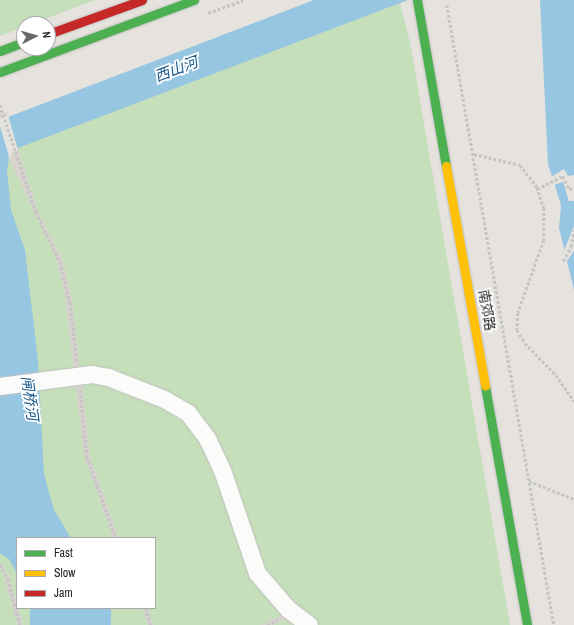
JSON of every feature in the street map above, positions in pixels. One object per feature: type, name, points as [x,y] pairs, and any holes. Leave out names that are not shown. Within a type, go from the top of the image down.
[{"type":"street","points":[[56,31],[142,0]]},
{"type":"street","points":[[0,72],[194,0]]},
{"type":"street","name":"南郊路","points":[[417,0],[423,23],[527,625]]},
{"type":"street","points":[[0,51],[16,45]]},
{"type":"street","points":[[0,386],[70,376],[108,377],[157,396],[188,413],[197,423],[222,470],[257,573],[288,609],[309,625]]},
{"type":"path","points":[[447,5],[554,625]]},
{"type":"path","points":[[0,105],[40,224],[60,262],[70,303],[70,376],[87,457],[116,537]]},
{"type":"path","points":[[474,154],[520,165],[537,189],[546,222],[544,240],[518,314],[517,330],[574,401]]},
{"type":"path","points":[[537,189],[564,176],[569,189],[574,188]]},
{"type":"path","points":[[563,261],[571,247],[574,230]]},
{"type":"path","points":[[529,481],[574,499]]},
{"type":"path","points":[[0,565],[8,579],[20,624]]},
{"type":"path","points":[[146,609],[151,625]]},
{"type":"green space","points":[[0,0],[95,0],[53,16],[16,16],[16,30],[0,36]]},
{"type":"green space","points":[[400,3],[410,42],[510,625],[0,625],[0,154]]},
{"type":"shaded area","points":[[7,112],[38,211],[63,261],[73,303],[80,369],[191,408],[262,571],[292,605],[319,625],[300,625],[289,618],[273,625],[260,625],[284,614],[235,523],[202,441],[184,417],[107,382],[82,381],[90,456],[119,537],[113,537],[84,457],[63,284],[54,254],[10,161],[0,126],[0,114]]},
{"type":"shaded area","points":[[0,561],[10,578],[16,600],[16,609],[19,609],[23,625],[17,625]]},
{"type":"shaded area","points":[[142,609],[148,609],[154,625],[148,625]]},
{"type":"water","points":[[314,0],[408,0],[10,151],[7,172],[11,210],[25,250],[38,361],[44,474],[54,510],[70,537],[16,537],[16,572],[9,559],[0,553],[0,120]]},
{"type":"water","points":[[540,0],[574,0],[574,290],[559,228],[561,205],[548,164]]},
{"type":"water","points":[[30,609],[111,609],[111,625],[30,625]]},
{"type":"pier","points":[[8,115],[18,150],[12,152],[10,160],[0,126],[0,118]]},
{"type":"pier","points":[[564,169],[568,176],[574,175],[574,201],[569,201],[563,182],[554,185],[551,177]]},
{"type":"pier","points":[[574,226],[574,251],[567,261],[564,251]]},
{"type":"traffic: fast","points":[[0,72],[194,0]]},
{"type":"traffic: fast","points":[[417,0],[446,166]]},
{"type":"traffic: fast","points":[[0,51],[16,45]]},
{"type":"traffic: fast","points":[[485,386],[527,625]]},
{"type":"traffic: slow","points":[[446,166],[485,386]]},
{"type":"traffic: jam","points":[[56,31],[142,0]]},
{"type":"water label","name":"西山河","points":[[176,69]]},
{"type":"water label","name":"闸桥河","points":[[30,398]]}]
